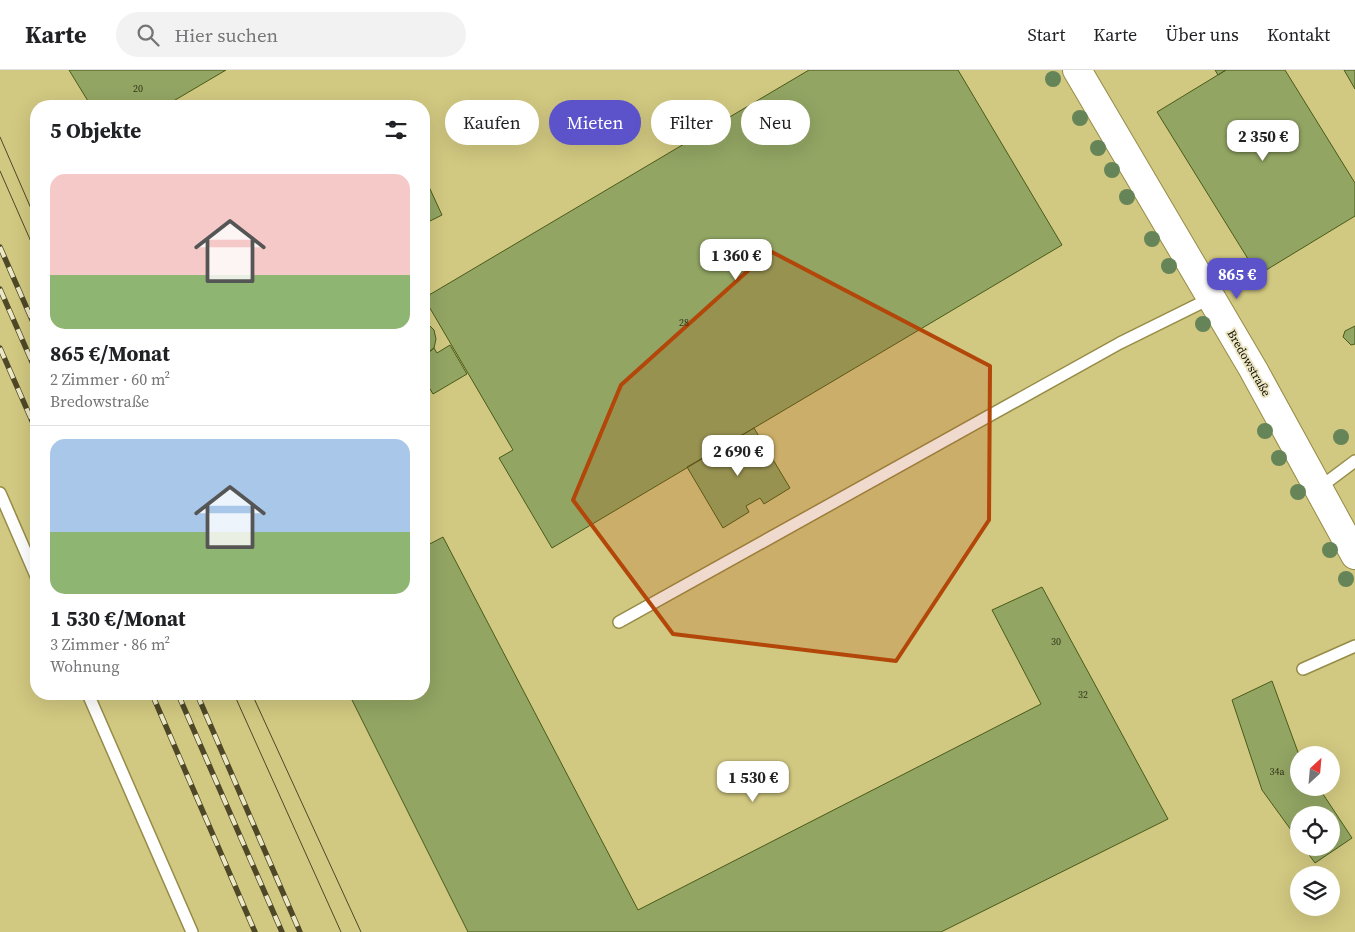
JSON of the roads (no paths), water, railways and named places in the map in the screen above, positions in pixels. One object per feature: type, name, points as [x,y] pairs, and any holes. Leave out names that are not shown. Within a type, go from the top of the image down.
[{"type":"street","name":"Bredowstraße","points":[[1078,70],[1212,298],[1355,555]]},
{"type":"lane","points":[[619,622],[1120,343],[1212,298]]},
{"type":"lane","points":[[1319,488],[1355,461]]},
{"type":"lane","points":[[0,493],[30,562]]},
{"type":"lane","points":[[1304,669],[1355,646]]},
{"type":"lane","points":[[91,700],[192,932]]},
{"type":"tram line","points":[[0,137],[30,206]]},
{"type":"tram line","points":[[0,171],[30,239]]},
{"type":"tram line","points":[[237,700],[341,932]]},
{"type":"tram line","points":[[255,700],[361,932]]},
{"type":"railway","points":[[0,247],[30,315]]},
{"type":"railway","points":[[0,289],[30,357]]},
{"type":"railway","points":[[0,348],[30,416]]},
{"type":"railway","points":[[155,700],[255,932]]},
{"type":"railway","points":[[181,700],[282,932]]},
{"type":"railway","points":[[200,700],[300,932]]}]
